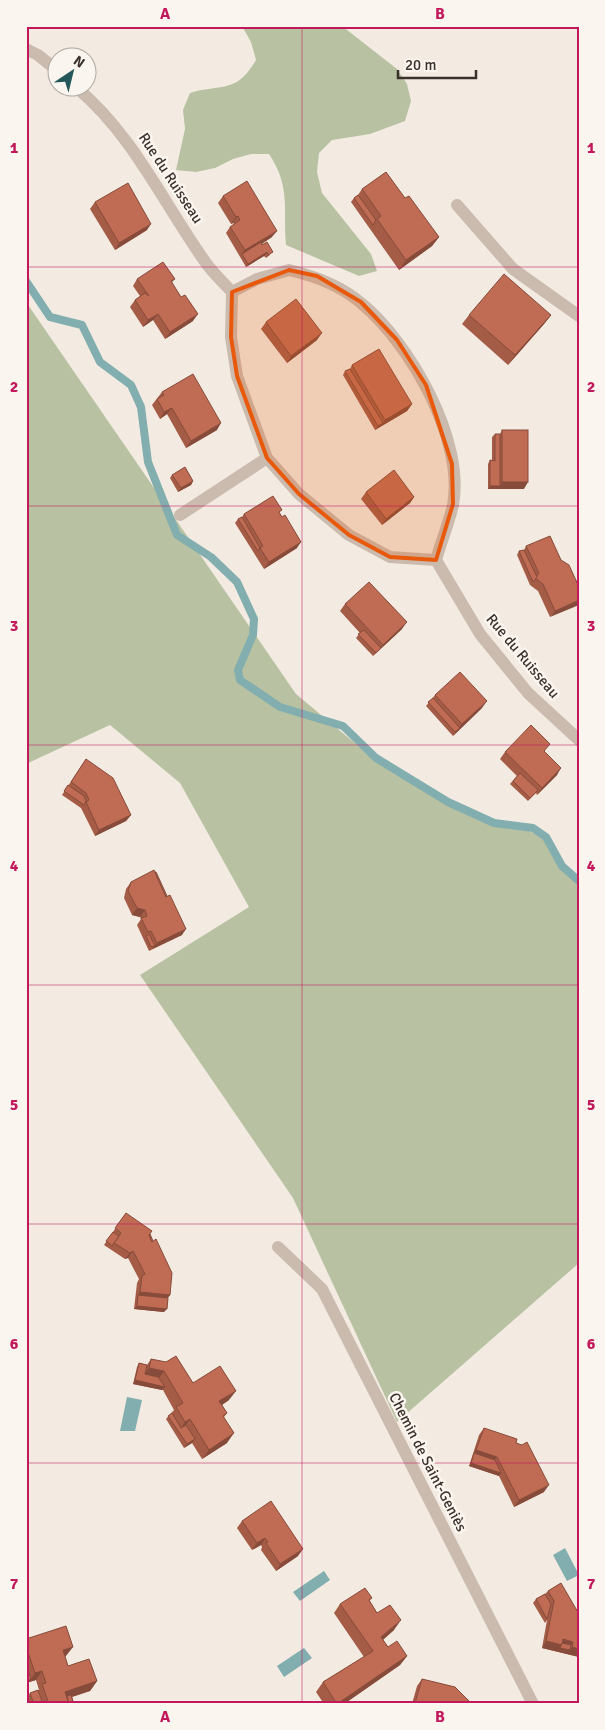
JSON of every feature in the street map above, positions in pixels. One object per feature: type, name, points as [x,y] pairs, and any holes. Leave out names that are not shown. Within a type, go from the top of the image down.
[{"type":"street","points":[[26,49],[48,64]]},
{"type":"street","name":"Rue du Ruisseau","points":[[89,98],[129,142],[207,265],[232,292]]},
{"type":"street","points":[[457,205],[513,269],[579,316]]},
{"type":"street","points":[[289,270],[317,276],[360,302],[397,340],[426,386],[444,430],[452,464],[453,504],[436,560],[390,557],[349,535],[299,494],[267,458],[237,376],[231,337],[232,292],[257,279],[289,270]]},
{"type":"street","points":[[180,514],[267,458]]},
{"type":"street","name":"Rue du Ruisseau","points":[[436,560],[480,634],[528,693],[579,740]]},
{"type":"street","name":"Chemin de Saint-Geniès","points":[[278,1247],[322,1289],[533,1704]]},
{"type":"highlighted area","points":[[289,270],[317,276],[361,302],[397,340],[426,385],[452,464],[453,504],[436,560],[390,557],[349,535],[299,494],[267,458],[237,376],[231,337],[232,292]]},
{"type":"green space","points":[[242,26],[342,26],[397,69],[407,84],[411,101],[405,121],[370,134],[332,140],[319,153],[317,172],[322,193],[371,254],[377,271],[359,276],[286,245],[285,198],[281,177],[269,154],[251,154],[233,159],[215,168],[196,172],[176,170],[185,129],[183,110],[190,93],[235,83],[249,71],[256,60],[251,42]]},
{"type":"green space","points":[[26,302],[296,694],[375,760],[426,790],[488,824],[523,829],[542,836],[564,872],[579,884],[579,1263],[397,1422],[293,1198],[140,975],[249,907],[180,783],[110,725],[26,764]]},
{"type":"water","points":[[127,1397],[142,1400],[135,1431],[120,1431]]},
{"type":"water","points":[[565,1548],[579,1575],[567,1581],[553,1555]]},
{"type":"water","points":[[324,1571],[330,1580],[300,1601],[293,1592]]},
{"type":"water","points":[[304,1648],[312,1658],[284,1677],[277,1666]]},
{"type":"building","points":[[386,172],[405,198],[409,196],[439,237],[406,260],[377,219],[381,216],[362,189]]},
{"type":"building","points":[[247,181],[277,231],[245,250],[230,227],[240,220],[238,216],[236,217],[223,196]]},
{"type":"building","points":[[128,183],[151,224],[119,243],[95,202]]},
{"type":"building","points":[[358,195],[376,220],[373,225],[354,198]]},
{"type":"building","points":[[261,242],[262,245],[267,242],[273,252],[268,255],[267,252],[248,264],[242,254]]},
{"type":"building","points":[[163,262],[175,279],[171,281],[181,297],[185,295],[198,314],[170,332],[158,314],[148,320],[135,300],[145,293],[149,296],[137,279]]},
{"type":"building","points":[[504,274],[551,315],[515,355],[469,315]]},
{"type":"building","points":[[296,299],[322,333],[291,356],[266,322]]},
{"type":"building","points":[[379,349],[412,404],[385,420],[352,365]]},
{"type":"building","points":[[350,369],[383,423],[378,426],[345,371]]},
{"type":"building","points":[[193,374],[221,423],[191,441],[172,408],[164,412],[157,399],[164,395],[162,392]]},
{"type":"building","points":[[502,430],[528,430],[528,482],[502,482]]},
{"type":"building","points":[[495,434],[500,434],[500,486],[490,486],[490,460],[495,461]]},
{"type":"building","points":[[185,467],[193,481],[181,488],[172,475]]},
{"type":"building","points":[[394,470],[414,497],[386,519],[366,492]]},
{"type":"building","points":[[273,496],[282,510],[279,512],[282,517],[285,515],[301,542],[269,562],[260,548],[263,546],[244,514]]},
{"type":"building","points":[[242,517],[260,548],[258,551],[238,519]]},
{"type":"building","points":[[550,536],[561,560],[569,565],[579,587],[579,600],[555,611],[543,584],[535,578],[539,573],[526,546]]},
{"type":"building","points":[[524,550],[537,577],[533,582],[519,551]]},
{"type":"building","points":[[369,582],[407,622],[383,645],[345,604]]},
{"type":"building","points":[[364,630],[381,648],[376,653],[358,634]]},
{"type":"building","points":[[460,672],[487,701],[462,724],[435,695]]},
{"type":"building","points":[[433,698],[460,728],[455,732],[428,702]]},
{"type":"building","points":[[531,725],[550,744],[544,751],[561,768],[542,788],[505,752]]},
{"type":"building","points":[[86,759],[113,778],[131,815],[99,830],[86,802],[89,800],[86,793],[71,782]]},
{"type":"building","points":[[520,773],[538,790],[530,798],[513,781]]},
{"type":"building","points":[[68,785],[84,796],[86,801],[84,805],[64,791]]},
{"type":"building","points":[[154,870],[166,897],[170,895],[186,929],[157,943],[151,931],[148,932],[141,918],[147,916],[145,910],[137,908],[128,891],[131,882]]},
{"type":"building","points":[[155,872],[167,896],[166,897]]},
{"type":"building","points":[[149,934],[155,946],[151,947],[146,936]]},
{"type":"building","points":[[126,1213],[152,1231],[149,1235],[152,1242],[156,1239],[172,1273],[170,1295],[140,1292],[142,1276],[145,1274],[133,1251],[130,1253],[114,1243],[121,1233],[115,1228]]},
{"type":"building","points":[[113,1232],[119,1236],[112,1246],[106,1241]]},
{"type":"building","points":[[138,1295],[168,1298],[167,1309],[137,1306]]},
{"type":"building","points":[[176,1356],[193,1383],[220,1366],[236,1391],[219,1401],[227,1413],[223,1416],[234,1433],[209,1450],[190,1419],[185,1422],[176,1407],[183,1403],[164,1371],[149,1368],[151,1359],[166,1362]]},
{"type":"building","points":[[139,1363],[147,1365],[145,1374],[158,1377],[165,1387],[135,1380]]},
{"type":"building","points":[[172,1413],[181,1428],[186,1425],[195,1439],[187,1444],[168,1416]]},
{"type":"building","points":[[484,1428],[517,1439],[516,1443],[522,1445],[527,1442],[549,1485],[519,1500],[497,1457],[476,1450]]},
{"type":"building","points":[[474,1453],[495,1460],[501,1473],[471,1463]]},
{"type":"building","points":[[271,1501],[303,1549],[280,1564],[266,1543],[268,1542],[265,1538],[257,1543],[242,1521]]},
{"type":"building","points":[[561,1583],[579,1614],[579,1649],[572,1647],[573,1642],[563,1639],[562,1645],[546,1641],[554,1601],[548,1591]]},
{"type":"building","points":[[365,1588],[372,1598],[369,1600],[377,1613],[390,1605],[401,1620],[381,1637],[388,1647],[397,1641],[407,1656],[337,1704],[323,1682],[373,1651],[340,1604]]},
{"type":"building","points":[[545,1594],[551,1604],[547,1619],[536,1599]]},
{"type":"building","points":[[66,1626],[73,1647],[63,1650],[68,1666],[89,1659],[97,1681],[65,1692],[69,1704],[49,1704],[42,1684],[46,1683],[42,1671],[35,1673],[26,1646],[26,1639]]},
{"type":"building","points":[[562,1643],[571,1645],[570,1650],[560,1648]]},
{"type":"building","points":[[27,1667],[31,1679],[27,1681],[26,1679]]},
{"type":"building","points":[[422,1679],[455,1687],[472,1704],[415,1703]]},
{"type":"building","points":[[38,1690],[43,1704],[34,1704],[30,1693]]},
{"type":"building","points":[[71,1695],[74,1704],[69,1704],[67,1696]]},
{"type":"waterway","points":[[26,281],[50,317],[82,325],[100,362],[131,385],[141,407],[148,462],[177,535],[211,557],[237,582],[254,619],[253,635],[238,670],[240,680],[280,707],[343,726],[376,758],[448,802],[494,823],[533,828],[546,837],[562,866],[579,881]]}]
